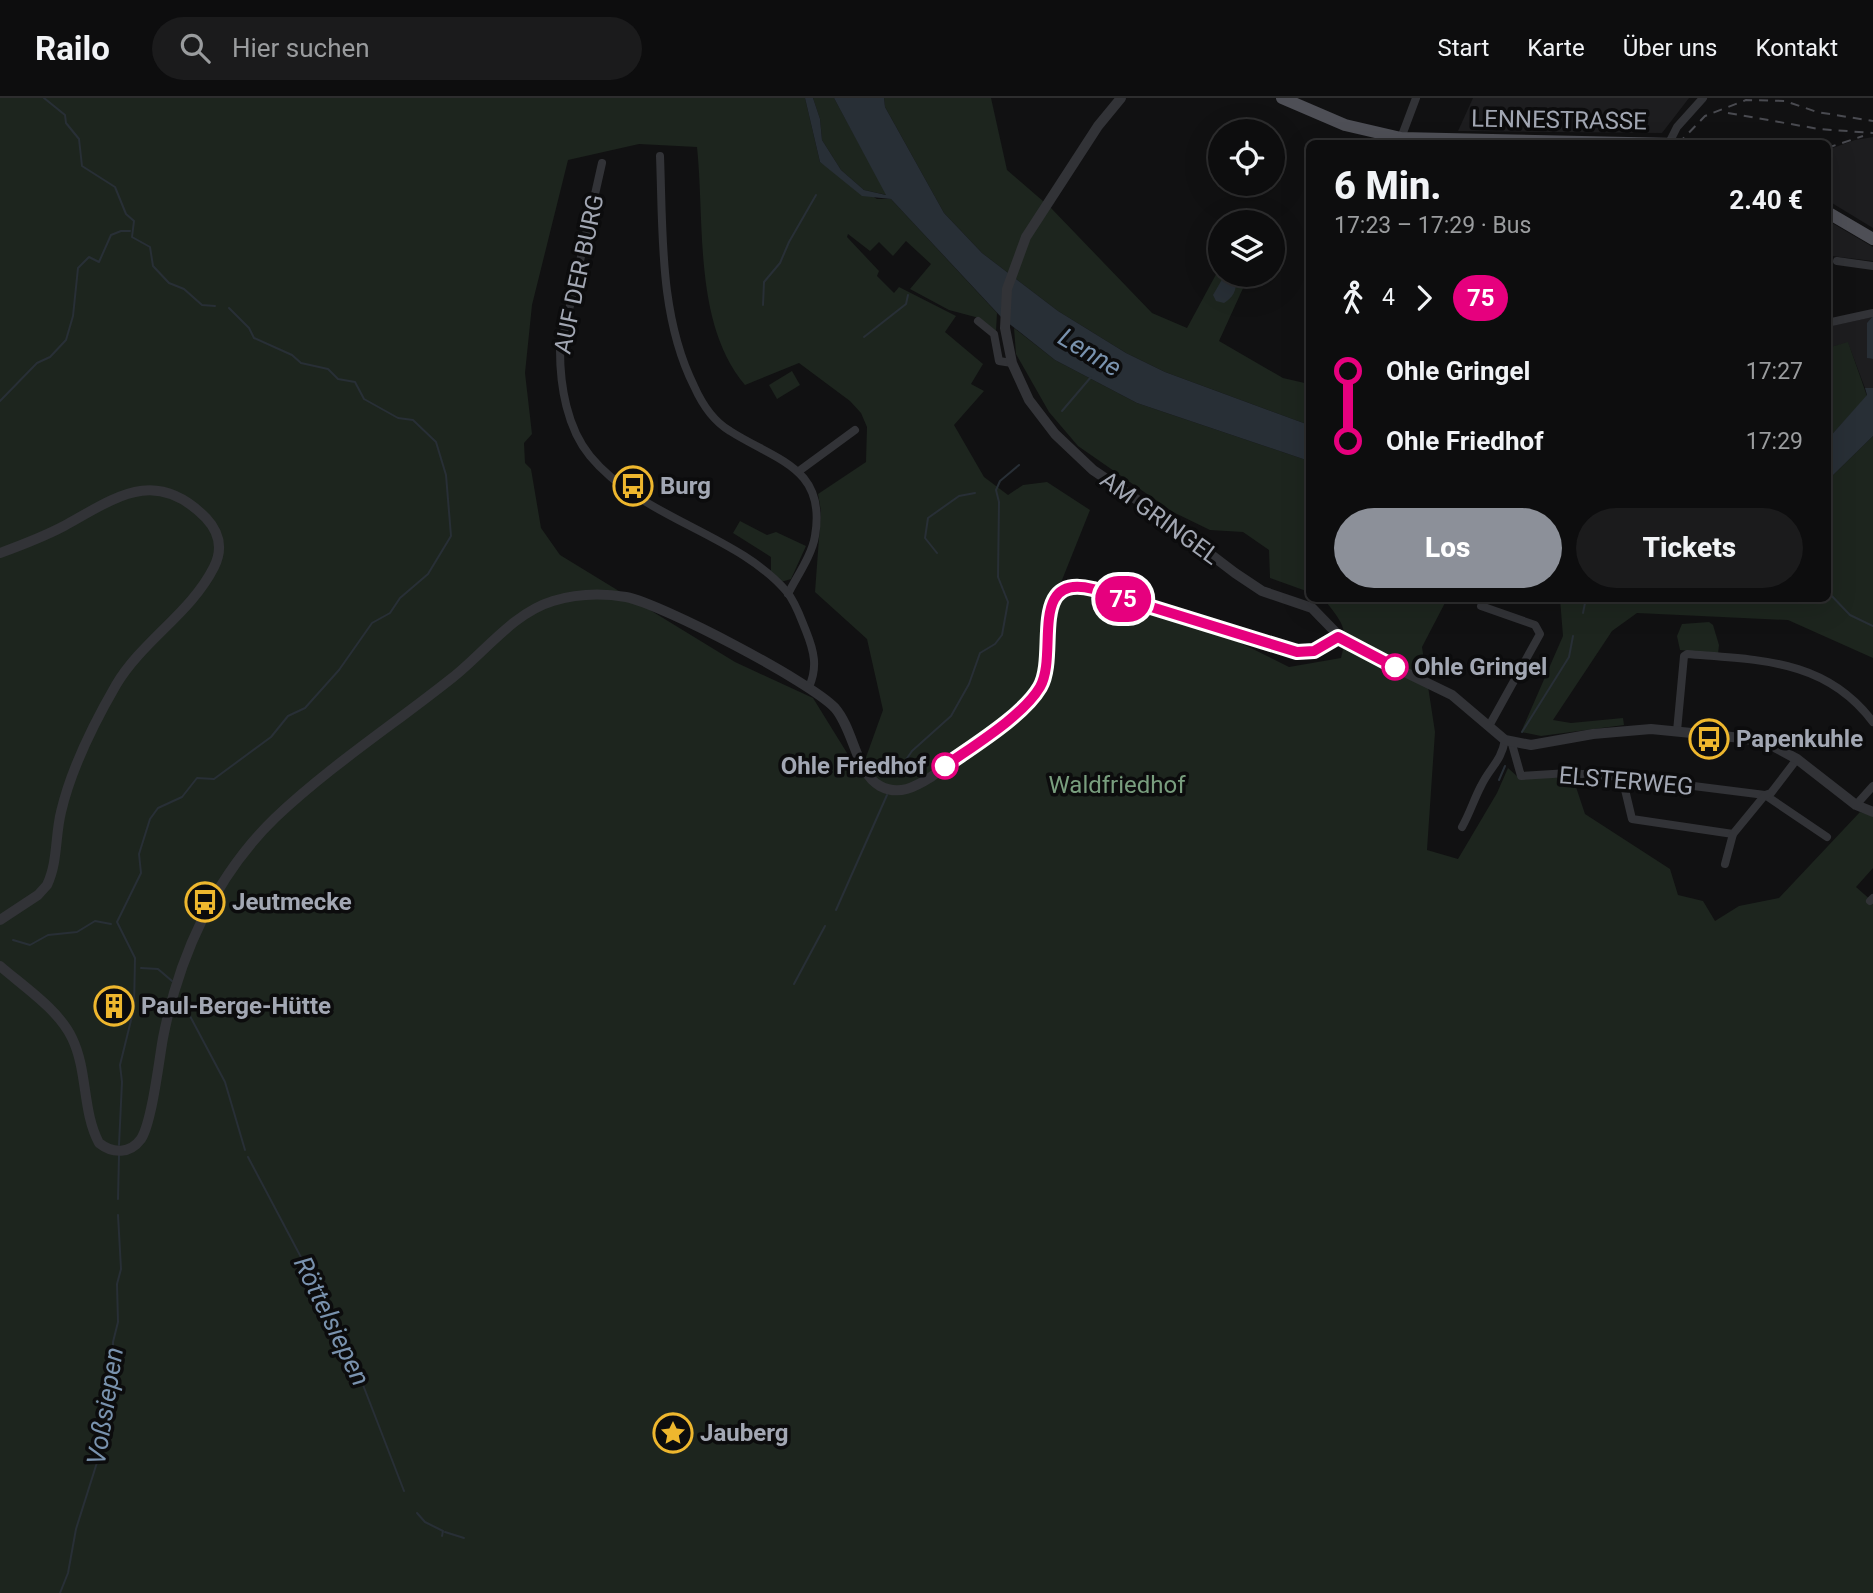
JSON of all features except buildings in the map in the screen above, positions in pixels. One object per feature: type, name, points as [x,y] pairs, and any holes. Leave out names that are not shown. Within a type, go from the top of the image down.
[{"type":"main road","name":"LENNESTRASSE","points":[[1282,98],[1345,125],[1401,138],[1445,140]]},
{"type":"main road","points":[[1831,214],[1873,239]]},
{"type":"street","name":"AM GRINGEL","points":[[1121,98],[1098,126],[1021,249],[1007,289],[1004,312],[1012,363],[1029,400],[1046,425],[1093,470],[1262,591],[1312,608],[1338,637]]},
{"type":"street","points":[[1401,138],[1416,98]]},
{"type":"street","points":[[1670,140],[1677,127],[1703,98]]},
{"type":"street","points":[[660,156],[667,292],[677,340],[693,385],[709,412],[729,431],[784,459],[799,471],[818,506],[815,538],[788,594]]},
{"type":"street","name":"AUF DER BURG","points":[[603,163],[560,350],[560,381],[568,410],[589,454],[613,480],[640,500],[752,563],[788,594],[814,653],[815,672],[809,687]]},
{"type":"street","points":[[1837,261],[1873,266]]},
{"type":"street","points":[[1831,322],[1873,313]]},
{"type":"street","points":[[978,321],[994,334],[999,361],[1012,363]]},
{"type":"street","points":[[799,471],[855,430]]},
{"type":"street","points":[[0,553],[48,534],[114,497],[141,489],[168,494],[193,507],[211,524],[220,548],[208,577],[132,662],[106,704],[66,794],[47,885],[38,895],[0,920]]},
{"type":"street","points":[[0,966],[41,1002],[72,1038],[94,1132],[101,1145],[121,1151],[136,1145],[144,1134],[165,1029],[189,947],[231,870],[266,828],[306,790],[448,682],[526,614],[545,604],[572,597],[603,595],[634,599],[679,618],[809,687],[841,716],[863,767],[873,781],[885,788],[903,790],[931,776],[1031,698],[1043,680],[1047,665],[1051,604],[1068,588],[1077,586],[1297,652],[1314,651],[1338,637],[1452,695],[1509,742],[1531,746],[1622,731],[1677,731],[1742,738],[1771,746],[1797,759],[1856,805],[1873,812]]},
{"type":"street","points":[[1481,606],[1535,625],[1539,634],[1489,726]]},
{"type":"street","points":[[1677,731],[1684,656],[1688,654],[1762,660],[1802,669],[1834,683],[1857,701],[1873,722]]},
{"type":"street","points":[[1462,827],[1475,805],[1481,786],[1502,757],[1509,742]]},
{"type":"street","name":"ELSTERWEG","points":[[1509,742],[1521,775],[1569,773],[1622,777],[1765,795]]},
{"type":"street","points":[[1725,864],[1733,834],[1765,795],[1771,793],[1797,759]]},
{"type":"street","points":[[1622,777],[1632,819],[1733,834]]},
{"type":"street","points":[[1856,805],[1873,786]]},
{"type":"street","points":[[1765,795],[1826,837]]},
{"type":"shaded area","points":[[1473,98],[1689,98],[1662,133],[1458,131]]},
{"type":"shaded area","points":[[1873,137],[1873,228],[1831,202],[1831,149]]},
{"type":"shaded area","points":[[1831,222],[1873,247],[1873,261],[1831,256]]},
{"type":"shaded area","points":[[1872,317],[1868,358],[1873,359],[1873,388],[1865,388],[1848,343],[1831,347],[1831,326]]},
{"type":"green space","name":"Waldfriedhof","points":[[0,98],[805,98],[820,162],[877,199],[891,199],[997,313],[996,331],[979,318],[949,310],[910,289],[931,264],[906,241],[893,256],[879,242],[870,251],[848,234],[847,237],[879,271],[877,276],[894,293],[899,287],[956,316],[945,332],[983,364],[971,384],[984,391],[954,425],[984,477],[1008,495],[1023,485],[1047,482],[1090,510],[1060,585],[1072,579],[1128,587],[1289,667],[1341,658],[1344,632],[1326,602],[1445,602],[1422,647],[1435,732],[1427,850],[1458,859],[1497,793],[1508,768],[1519,778],[1577,777],[1576,787],[1585,814],[1670,869],[1678,895],[1703,901],[1715,921],[1739,906],[1779,898],[1860,812],[1873,816],[1873,868],[1856,887],[1873,902],[1873,1593],[0,1593]],"holes":[[[639,144],[697,147],[704,271],[717,332],[728,360],[745,385],[799,363],[850,401],[861,413],[867,427],[866,462],[818,494],[821,511],[815,592],[867,639],[883,710],[860,774],[813,698],[735,662],[560,555],[541,528],[531,469],[525,463],[524,443],[532,434],[525,373],[532,305],[568,160]]]},
{"type":"green space","points":[[813,98],[834,98],[887,195],[864,190],[841,170],[822,140],[820,119]]},
{"type":"green space","points":[[884,98],[991,98],[1007,170],[1051,208],[1152,313],[1187,328],[1209,287],[1244,287],[1219,341],[1283,378],[1306,383],[1306,424],[1165,372],[1126,353],[1058,311],[982,253],[944,213],[885,107]]},
{"type":"green space","points":[[1014,328],[1055,360],[1137,403],[1306,460],[1306,591],[1270,578],[1269,550],[1243,532],[1210,530],[1173,512],[1078,446],[1049,412],[1016,354]]},
{"type":"green space","points":[[1848,342],[1867,396],[1831,436],[1831,347]]},
{"type":"green space","points":[[792,371],[800,385],[777,399],[769,385]]},
{"type":"green space","points":[[1873,436],[1873,658],[1788,620],[1637,613],[1612,631],[1553,720],[1571,723],[1623,718],[1624,725],[1541,736],[1521,732],[1563,636],[1560,602],[1831,602],[1831,477]]},
{"type":"green space","points":[[740,521],[767,535],[776,532],[806,546],[791,579],[781,582],[771,572],[771,557],[733,533]]},
{"type":"green space","points":[[1709,622],[1713,625],[1719,645],[1718,654],[1680,650],[1677,636],[1682,624]]},
{"type":"water","name":"Lenne","points":[[805,98],[813,98],[820,119],[822,140],[841,170],[864,190],[886,195],[834,98],[884,98],[885,107],[944,213],[982,253],[1058,311],[1126,353],[1165,372],[1306,424],[1306,460],[1137,403],[1055,360],[1002,318],[891,199],[862,196],[820,162]]},
{"type":"water","points":[[1218,287],[1236,287],[1230,299],[1224,303],[1216,301],[1213,295]]},
{"type":"water","points":[[1873,316],[1873,359],[1867,358],[1867,323]]},
{"type":"water","points":[[1865,388],[1873,388],[1873,436],[1831,477],[1831,436],[1867,395]]},
{"type":"waterway","name":"Jeutmecke","points":[[44,98],[65,115],[66,123],[79,139],[82,166],[115,187],[126,214],[134,221],[132,237],[150,247],[153,266],[169,283],[184,289],[202,305],[215,306]]},
{"type":"waterway","points":[[763,305],[764,282],[780,263],[816,195]]},
{"type":"waterway","points":[[0,401],[37,363],[50,357],[66,340],[73,316],[78,268],[89,257],[99,262],[111,235],[130,231]]},
{"type":"waterway","points":[[864,337],[906,304],[908,295]]},
{"type":"waterway","name":"Jeutmecke","points":[[119,1145],[122,1082],[120,1065],[134,1008],[135,958],[117,922],[141,873],[139,854],[150,819],[158,808],[182,797],[197,778],[214,779],[271,737],[288,716],[305,708],[339,670],[372,623],[390,613],[400,598],[428,574],[451,536],[446,475],[436,442],[413,420],[398,418],[364,399],[355,382],[338,379],[328,369],[301,363],[292,355],[254,338],[249,328],[229,308]]},
{"type":"waterway","name":"Lenne","points":[[1062,411],[1091,377]]},
{"type":"waterway","points":[[896,774],[912,751],[951,716],[969,684],[980,653],[995,644],[1002,635],[1008,602],[998,577],[999,502],[996,490],[1000,481],[1019,465]]},
{"type":"waterway","points":[[937,553],[925,538],[928,518],[959,496],[975,493]]},
{"type":"waterway","points":[[1831,595],[1850,615],[1873,626]]},
{"type":"waterway","points":[[1583,613],[1585,602]]},
{"type":"waterway","points":[[1522,732],[1569,657],[1573,636]]},
{"type":"waterway","points":[[1499,780],[1505,766]]},
{"type":"waterway","points":[[836,910],[887,795]]},
{"type":"waterway","points":[[13,940],[30,945],[48,935],[77,932],[95,921],[111,924]]},
{"type":"waterway","points":[[794,984],[825,926]]},
{"type":"waterway","name":"Röttelsiepen","points":[[141,968],[158,969],[172,981]]},
{"type":"waterway","name":"Röttelsiepen","points":[[182,1001],[225,1082],[245,1150]]},
{"type":"waterway","name":"Voßsiepen","points":[[118,1199],[119,1155]]},
{"type":"waterway","name":"Röttelsiepen","points":[[248,1157],[348,1346],[404,1491]]},
{"type":"waterway","name":"Voßsiepen","points":[[60,1593],[68,1573],[76,1529],[106,1434],[107,1412],[113,1391],[113,1342],[118,1322],[117,1284],[121,1269],[118,1215]]},
{"type":"waterway","name":"Röttelsiepen","points":[[417,1513],[425,1522],[443,1531],[442,1536]]},
{"type":"waterway","points":[[445,1532],[464,1538]]},
{"type":"railway","points":[[1682,140],[1705,116],[1746,100],[1785,101],[1817,112],[1873,121]]},
{"type":"railway","points":[[1728,113],[1819,129],[1873,133]]},
{"type":"railway","points":[[1831,147],[1863,136]]},
{"type":"bus line","name":"75","points":[[945,766],[1020,709],[1040,687],[1049,657],[1049,609],[1059,592],[1072,586],[1093,589],[1297,652],[1314,651],[1338,637],[1395,667]]},
{"type":"place","name":"Burg","points":[[633,486]]},
{"type":"place","name":"Ohle Gringel","points":[[1395,667]]},
{"type":"place","name":"Papenkuhle","points":[[1709,739]]},
{"type":"place","name":"Ohle Friedhof","points":[[945,766]]},
{"type":"place","name":"Jeutmecke","points":[[205,902]]},
{"type":"place","name":"Paul-Berge-Hütte","points":[[114,1006]]},
{"type":"place","name":"Jauberg","points":[[673,1433]]}]
